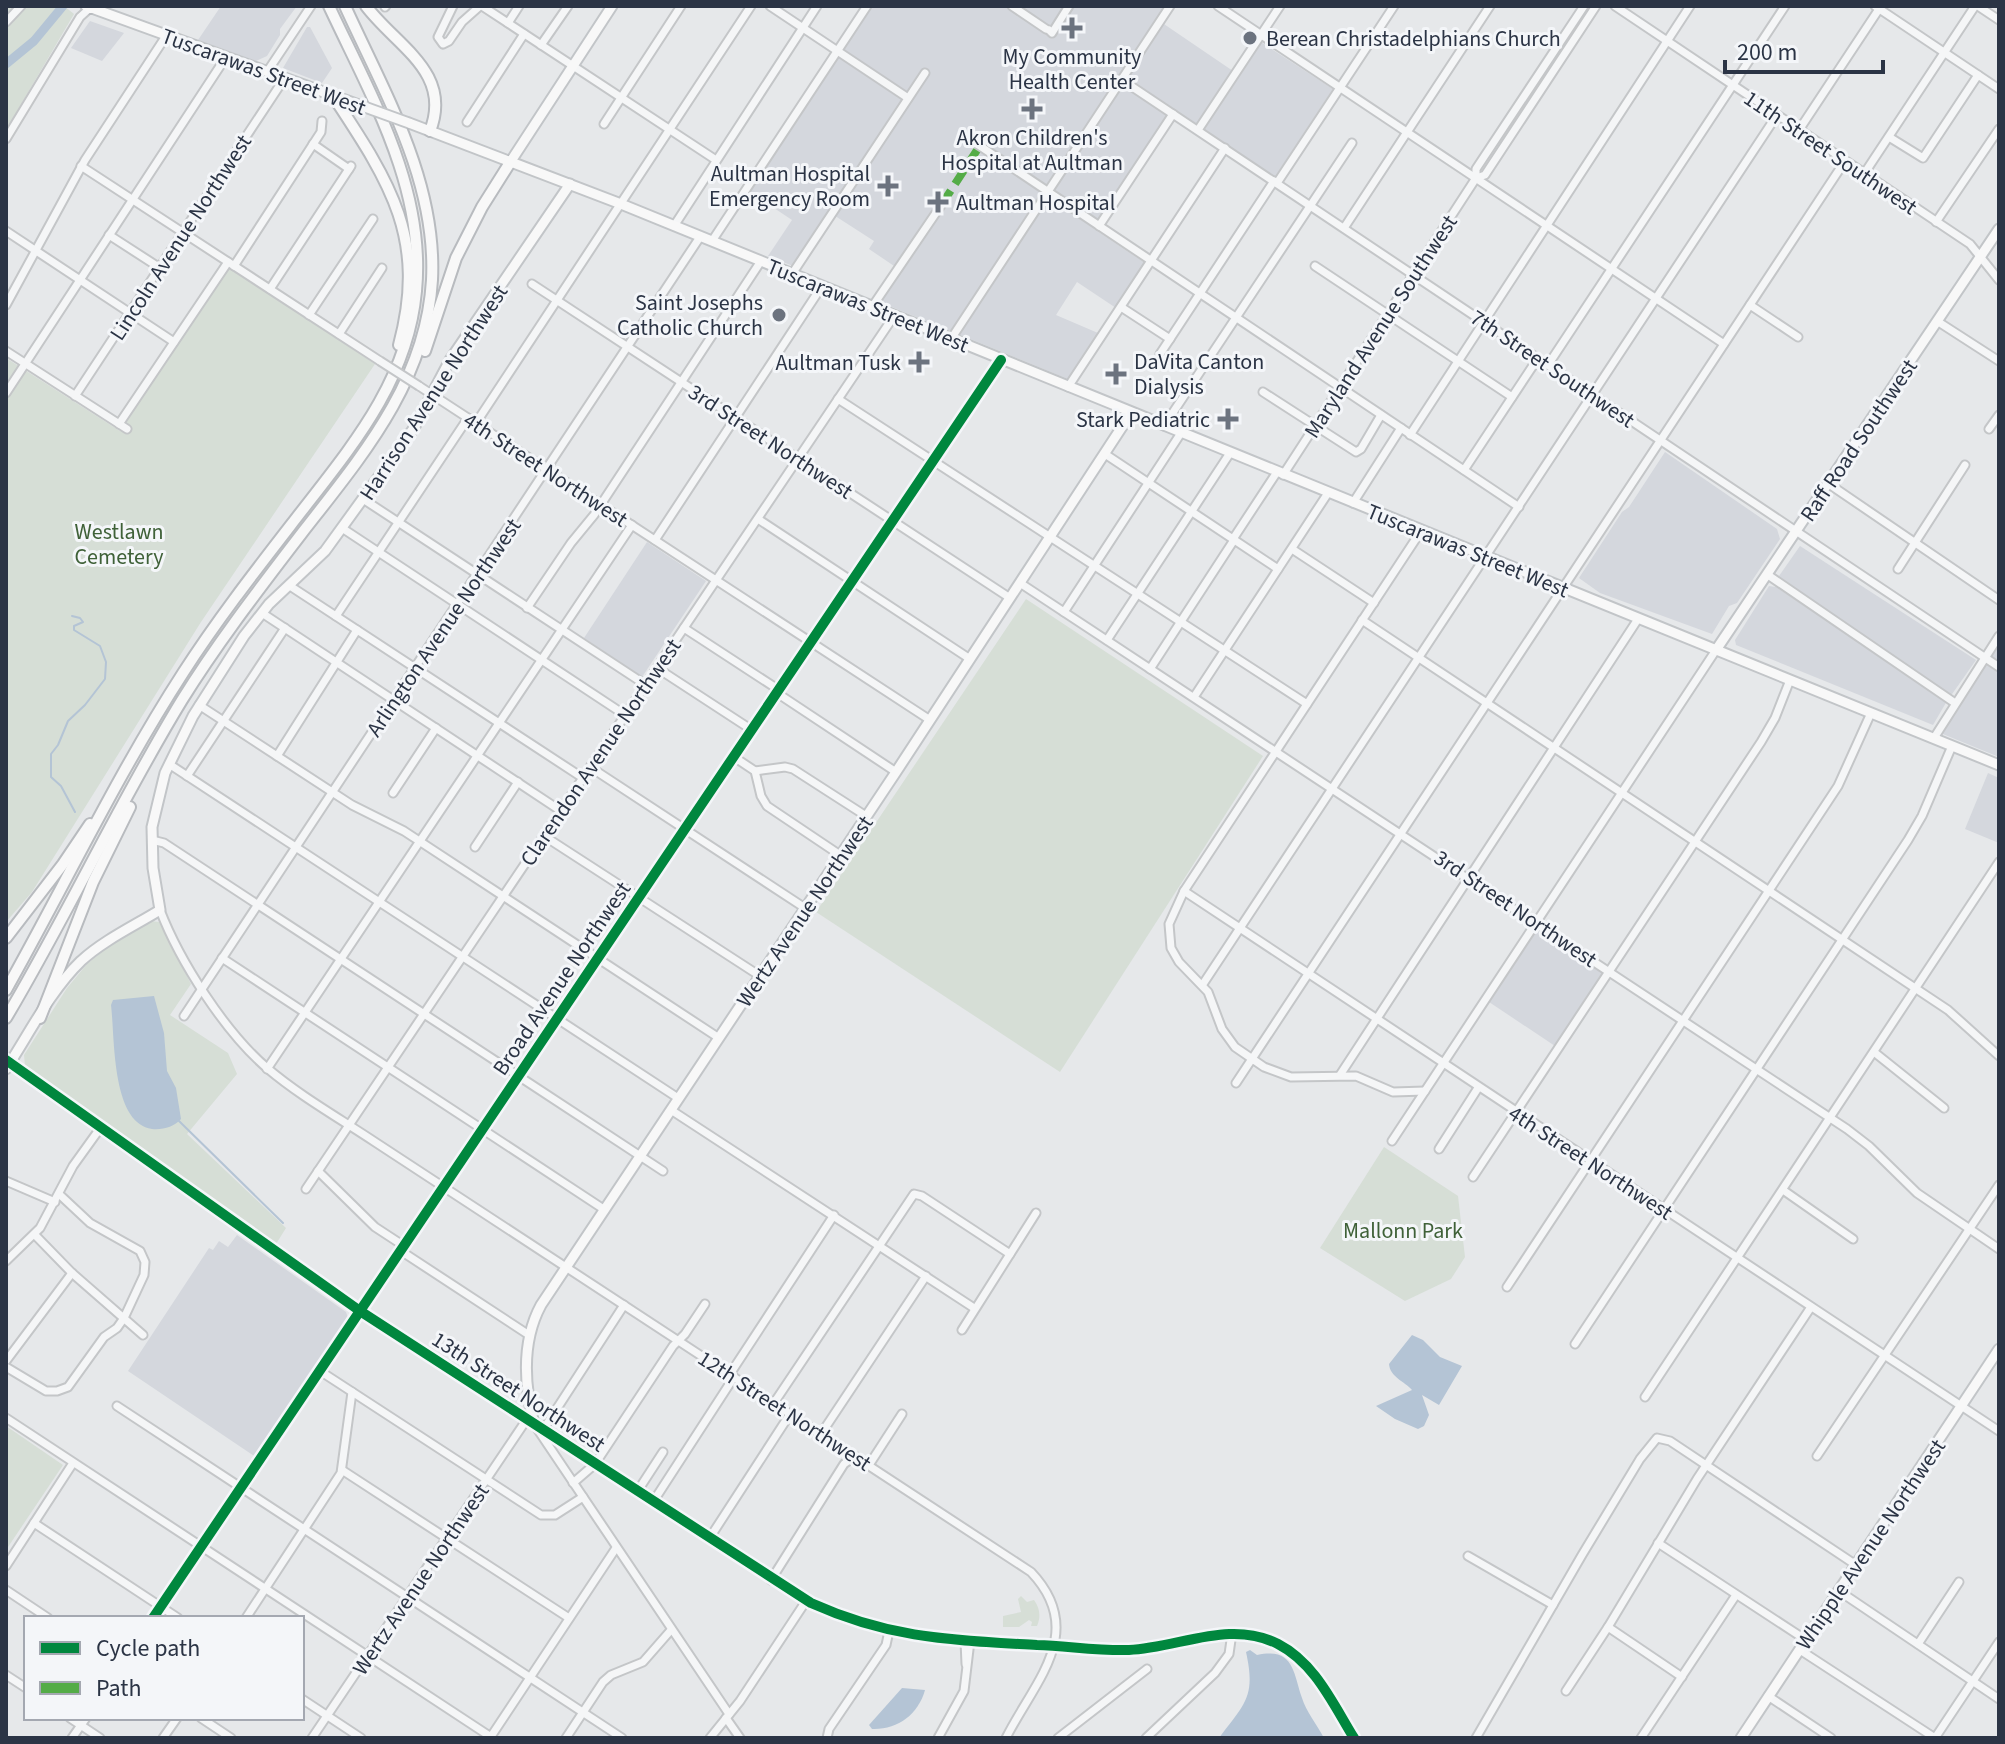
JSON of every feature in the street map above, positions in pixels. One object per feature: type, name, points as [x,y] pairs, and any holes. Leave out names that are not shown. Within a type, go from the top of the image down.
[{"type":"highway","points":[[6,990],[175,685],[225,611],[370,421],[394,377],[406,346],[417,290],[414,215],[402,172],[346,41],[327,6]]},
{"type":"highway","points":[[6,1018],[181,703],[236,619],[385,423],[413,366],[429,308],[432,251],[426,205],[412,158],[345,6]]},
{"type":"highway","points":[[366,6],[427,73],[436,102],[435,119],[430,131]]},
{"type":"highway","points":[[333,96],[386,179],[400,214],[408,250],[409,282],[401,336],[370,421]]},
{"type":"highway","points":[[352,470],[368,458],[410,389],[456,258],[482,207],[511,161]]},
{"type":"highway","points":[[40,1018],[93,882],[181,703]]},
{"type":"highway","points":[[6,938],[79,842],[128,755],[146,735]]},
{"type":"main road","points":[[511,161],[612,6]]},
{"type":"main road","name":"Tuscarawas Street West","points":[[90,7],[621,204],[1999,765]]},
{"type":"main road","name":"Harrison Avenue Northwest","points":[[160,910],[152,840],[156,806],[169,764],[199,705],[234,649],[262,613],[318,559],[363,499],[422,416],[450,360],[570,184]]},
{"type":"main road","name":"Raff Road Southwest","points":[[1716,650],[1999,229]]},
{"type":"main road","name":"Wertz Avenue Northwest","points":[[535,1424],[527,1385],[526,1355],[529,1335],[541,1305],[1131,413]]},
{"type":"main road","points":[[7,1064],[62,983],[84,959],[160,910]]},
{"type":"main road","name":"13th Street Northwest","points":[[7,1064],[360,1311],[806,1601],[847,1619],[889,1631],[967,1641],[1054,1645]]},
{"type":"main road","name":"Whipple Avenue Northwest","points":[[1741,1738],[1999,1349]]},
{"type":"main road","points":[[500,1401],[515,1403],[522,1398],[527,1385]]},
{"type":"main road","points":[[1054,1645],[1147,1649],[1232,1633],[1251,1635],[1270,1641],[1301,1659],[1321,1684],[1354,1738]]},
{"type":"street","points":[[6,22],[21,6]]},
{"type":"street","points":[[453,6],[438,37],[443,44],[481,6],[716,160]]},
{"type":"street","points":[[508,23],[519,6]]},
{"type":"street","points":[[541,45],[568,6]]},
{"type":"street","points":[[604,124],[681,6]]},
{"type":"street","points":[[476,423],[751,6]]},
{"type":"street","points":[[770,6],[908,98]]},
{"type":"street","points":[[674,226],[817,6]]},
{"type":"street","points":[[712,241],[867,6]]},
{"type":"street","points":[[1012,6],[1049,31],[1069,6]]},
{"type":"street","points":[[951,339],[1170,6]]},
{"type":"street","points":[[1218,6],[1724,344]]},
{"type":"street","points":[[1198,130],[1280,6]]},
{"type":"street","points":[[1160,354],[1394,6]]},
{"type":"street","points":[[1344,228],[1490,6]]},
{"type":"street","name":"Maryland Avenue Southwest","points":[[1150,669],[1233,540],[1315,426],[1388,315],[1476,178],[1476,169],[1584,6]]},
{"type":"street","name":"Maryland Avenue Southwest","points":[[1476,178],[1485,175],[1596,6]]},
{"type":"street","name":"11th Street Southwest","points":[[1615,6],[1975,248],[1999,280]]},
{"type":"street","points":[[1410,435],[1690,6]]},
{"type":"street","points":[[1548,365],[1785,6]]},
{"type":"street","points":[[1864,174],[1977,6],[1999,20]]},
{"type":"street","points":[[6,139],[80,17],[90,7]]},
{"type":"street","points":[[267,72],[310,7]]},
{"type":"street","points":[[1799,130],[1878,7],[1999,89]]},
{"type":"street","points":[[467,122],[524,34]]},
{"type":"street","points":[[6,305],[81,166],[166,36]]},
{"type":"street","points":[[6,393],[226,57]]},
{"type":"street","points":[[792,274],[925,73]]},
{"type":"street","points":[[1889,137],[1923,158],[1978,75]]},
{"type":"street","name":"Lincoln Avenue Northwest","points":[[75,396],[284,79]]},
{"type":"street","name":"7th Street Southwest","points":[[1122,80],[1999,667]]},
{"type":"street","points":[[1099,226],[1173,114]]},
{"type":"street","points":[[1203,984],[1777,115]]},
{"type":"street","points":[[119,424],[313,144],[321,132],[322,121]]},
{"type":"street","points":[[1936,222],[1999,129]]},
{"type":"street","points":[[968,138],[1519,507]]},
{"type":"street","points":[[1164,426],[1352,143]]},
{"type":"street","points":[[270,289],[350,167],[313,144]]},
{"type":"street","points":[[1068,387],[1225,148]]},
{"type":"street","points":[[1236,1083],[1845,161]]},
{"type":"street","name":"4th Street Northwest","points":[[81,166],[930,720]]},
{"type":"street","points":[[872,307],[942,204]]},
{"type":"street","points":[[309,315],[373,219]]},
{"type":"street","points":[[6,231],[174,342]]},
{"type":"street","points":[[109,235],[160,268]]},
{"type":"street","name":"Arlington Avenue Northwest","points":[[184,1016],[700,237]]},
{"type":"street","points":[[527,608],[601,505],[761,261]]},
{"type":"street","points":[[1315,266],[1512,397]]},
{"type":"street","points":[[339,334],[382,268]]},
{"type":"street","name":"3rd Street Northwest","points":[[532,284],[1010,598]]},
{"type":"street","points":[[655,540],[822,286]]},
{"type":"street","points":[[1750,305],[1798,337]]},
{"type":"street","points":[[1121,307],[1170,339]]},
{"type":"street","name":"Clarendon Avenue Northwest","points":[[306,1189],[894,316]]},
{"type":"street","points":[[1937,321],[1999,361]]},
{"type":"street","points":[[6,351],[127,429]]},
{"type":"street","points":[[1464,470],[1538,358]]},
{"type":"street","name":"Broad Avenue Northwest","points":[[154,1616],[1001,360]]},
{"type":"street","points":[[1263,392],[1356,452],[1361,449],[1381,415]]},
{"type":"street","points":[[838,399],[1307,704]]},
{"type":"street","points":[[1989,429],[1999,415]]},
{"type":"street","points":[[336,616],[468,418]]},
{"type":"street","points":[[1353,503],[1401,428]]},
{"type":"street","points":[[1064,612],[1181,433]]},
{"type":"street","points":[[1107,640],[1230,453]]},
{"type":"street","points":[[1105,454],[1278,569]]},
{"type":"street","points":[[1898,569],[1965,465]]},
{"type":"street","points":[[1829,484],[1999,600]]},
{"type":"street","points":[[1194,697],[1328,493]]},
{"type":"street","points":[[363,499],[646,685]]},
{"type":"street","points":[[758,519],[970,659]]},
{"type":"street","points":[[267,1069],[632,525]]},
{"type":"street","points":[[342,528],[625,715]]},
{"type":"street","points":[[1421,531],[1184,891],[1171,916],[1168,933],[1175,956],[1203,984],[1214,1002],[1226,1036],[1252,1060],[1271,1071],[1291,1077],[1307,1079],[1340,1075],[1366,1079],[1393,1092],[1425,1091]]},
{"type":"street","points":[[1292,549],[1374,603]]},
{"type":"street","points":[[1768,575],[1955,703]]},
{"type":"street","name":"3rd Street Northwest","points":[[1020,583],[1757,1068],[1869,1146],[1917,1193],[1999,1249]]},
{"type":"street","points":[[290,586],[583,778]]},
{"type":"street","points":[[262,613],[561,811]]},
{"type":"street","points":[[1340,1075],[1638,619]]},
{"type":"street","points":[[1362,620],[1916,988],[1957,1017],[1999,1056]]},
{"type":"street","points":[[187,776],[285,628]]},
{"type":"street","points":[[684,628],[896,772]]},
{"type":"street","points":[[277,756],[357,630]]},
{"type":"street","points":[[1934,738],[1999,636]]},
{"type":"street","points":[[1392,1141],[1716,650]]},
{"type":"street","points":[[657,668],[752,730]]},
{"type":"street","points":[[1473,1177],[1769,729],[1790,680]]},
{"type":"street","points":[[199,705],[333,793],[420,841],[719,1038]]},
{"type":"street","points":[[1507,1287],[1838,786],[1871,713]]},
{"type":"street","points":[[393,793],[436,728]]},
{"type":"street","points":[[1575,1344],[1917,827],[1952,746]]},
{"type":"street","points":[[734,757],[755,771],[781,767],[793,769],[866,816]]},
{"type":"street","points":[[169,764],[678,1098]]},
{"type":"street","points":[[590,767],[805,908]]},
{"type":"street","points":[[755,771],[761,796],[767,806],[840,855]]},
{"type":"street","points":[[475,847],[518,782]]},
{"type":"street","points":[[544,836],[760,976]]},
{"type":"street","points":[[152,840],[164,843],[663,1171]]},
{"type":"street","points":[[1645,1397],[1999,863]]},
{"type":"street","name":"4th Street Northwest","points":[[1184,891],[1999,1431]]},
{"type":"street","name":"12th Street Northwest","points":[[160,910],[182,956],[202,988],[234,1034],[267,1069],[1031,1572],[1052,1605],[1056,1627],[1054,1645]]},
{"type":"street","points":[[222,958],[605,1210]]},
{"type":"street","points":[[1874,1052],[1944,1108]]},
{"type":"street","points":[[1439,1149],[1478,1088]]},
{"type":"street","points":[[671,1110],[974,1308]]},
{"type":"street","points":[[6,1261],[35,1235],[75,1162],[101,1127]]},
{"type":"street","points":[[318,1171],[402,1249],[529,1335]]},
{"type":"street","points":[[6,1181],[57,1198],[90,1223],[133,1245],[143,1254],[146,1267],[124,1318],[117,1328],[104,1337],[77,1379],[65,1389],[42,1390],[6,1364],[72,1273]]},
{"type":"street","points":[[1817,1456],[1999,1185]]},
{"type":"street","points":[[1783,1190],[1853,1239]]},
{"type":"street","points":[[774,1403],[916,1193],[1010,1254]]},
{"type":"street","points":[[962,1330],[1036,1213]]},
{"type":"street","points":[[653,1502],[834,1215]]},
{"type":"street","points":[[35,1235],[72,1273],[143,1335]]},
{"type":"street","points":[[821,1434],[926,1276]]},
{"type":"street","points":[[573,1483],[595,1464],[705,1304]]},
{"type":"street","points":[[624,1305],[535,1424],[740,1738]]},
{"type":"street","points":[[1566,1691],[1706,1465],[1811,1307]]},
{"type":"street","points":[[320,1371],[544,1516],[555,1515],[583,1497]]},
{"type":"street","points":[[247,1616],[342,1470],[352,1392]]},
{"type":"street","points":[[117,1406],[622,1738]]},
{"type":"street","points":[[709,1539],[790,1414]]},
{"type":"street","points":[[869,1465],[902,1414]]},
{"type":"street","points":[[6,1418],[490,1738],[616,1548]]},
{"type":"street","name":"Wertz Avenue Northwest","points":[[312,1738],[487,1479],[535,1424]]},
{"type":"street","points":[[1476,1738],[1640,1459],[1657,1438],[1667,1439],[1856,1565]]},
{"type":"street","points":[[637,1492],[663,1452]]},
{"type":"street","points":[[771,1580],[844,1464],[855,1456]]},
{"type":"street","points":[[6,1566],[73,1463]]},
{"type":"street","points":[[342,1470],[569,1618]]},
{"type":"street","points":[[34,1523],[175,1616]]},
{"type":"street","points":[[1658,1543],[1806,1640]]},
{"type":"street","points":[[1468,1556],[1553,1605]]},
{"type":"street","points":[[1918,1644],[1959,1582]]},
{"type":"street","points":[[6,1590],[45,1616]]},
{"type":"street","points":[[1839,1591],[1999,1699]]},
{"type":"street","points":[[1641,1738],[1736,1595]]},
{"type":"street","points":[[710,1738],[806,1601]]},
{"type":"street","points":[[1608,1627],[1682,1677]]},
{"type":"street","points":[[566,1738],[607,1677],[643,1662],[671,1630]]},
{"type":"street","points":[[827,1738],[829,1729],[883,1649],[889,1631]]},
{"type":"street","points":[[1146,1738],[1215,1673],[1229,1654],[1232,1633]]},
{"type":"street","points":[[938,1738],[962,1696],[967,1641]]},
{"type":"street","points":[[1800,1650],[1935,1738],[1999,1642]]},
{"type":"street","points":[[1006,1738],[1046,1670],[1054,1645]]},
{"type":"street","points":[[1058,1738],[1147,1669]]},
{"type":"street","points":[[6,1675],[24,1687]]},
{"type":"street","points":[[1768,1696],[1831,1738]]},
{"type":"street","points":[[304,1700],[361,1738]]},
{"type":"street","points":[[163,1738],[176,1720]]},
{"type":"street","points":[[204,1720],[231,1738]]},
{"type":"street","points":[[72,1738],[84,1722],[100,1738]]},
{"type":"shaded area","points":[[221,6],[297,6],[280,29],[280,35],[267,56],[256,61],[198,40]]},
{"type":"shaded area","name":"Aultman Hospital","points":[[872,6],[1166,6],[1158,20],[1233,71],[1197,126],[1172,110],[1094,229],[1145,263],[1116,308],[1077,282],[1056,315],[1098,333],[1068,379],[882,303],[881,299],[900,270],[869,249],[874,241],[829,212],[793,266],[768,256],[792,220],[750,192]]},
{"type":"shaded area","points":[[90,21],[124,33],[102,61],[71,48]]},
{"type":"shaded area","points":[[307,27],[310,27],[332,68],[322,83],[283,68]]},
{"type":"shaded area","points":[[1261,42],[1333,89],[1275,177],[1203,130]]},
{"type":"shaded area","points":[[1665,452],[1777,529],[1780,539],[1737,603],[1729,606],[1712,634],[1600,593],[1579,578]]},
{"type":"shaded area","points":[[647,542],[706,581],[642,677],[584,638]]},
{"type":"shaded area","points":[[1800,546],[1976,660],[1950,697],[1781,580],[1779,576]]},
{"type":"shaded area","points":[[1769,586],[1776,587],[1947,701],[1933,725],[1736,645],[1735,640]]},
{"type":"shaded area","points":[[1999,631],[1999,757],[1933,730]]},
{"type":"shaded area","points":[[1988,773],[1999,778],[1999,843],[1965,829]]},
{"type":"shaded area","points":[[1538,929],[1603,973],[1555,1046],[1489,1002]]},
{"type":"shaded area","points":[[237,1235],[346,1312],[348,1318],[257,1458],[128,1371],[209,1248],[213,1250],[219,1241],[228,1247]]},
{"type":"green space","points":[[6,6],[64,6],[74,14],[6,130]]},
{"type":"green space","name":"Westlawn Cemetery","points":[[229,267],[375,364],[201,622],[32,892],[6,922],[6,358],[120,431]]},
{"type":"green space","points":[[1026,599],[1263,756],[1060,1072],[816,912]]},
{"type":"green space","points":[[151,921],[159,922],[191,984],[170,1015],[228,1053],[237,1074],[187,1134],[286,1228],[276,1244],[25,1066],[24,1055],[67,988],[87,964],[109,946]]},
{"type":"green space","name":"Mallonn Park","points":[[1384,1147],[1458,1196],[1465,1257],[1451,1279],[1405,1301],[1320,1248]]},
{"type":"green space","points":[[6,1426],[63,1465],[6,1550]]},
{"type":"green space","points":[[1021,1596],[1027,1602],[1034,1600],[1036,1603],[1039,1613],[1037,1626],[1031,1626],[1029,1620],[1019,1627],[1003,1627],[1003,1616],[1021,1612],[1018,1599]]},
{"type":"water","points":[[154,996],[164,1033],[167,1071],[176,1088],[181,1119],[172,1126],[152,1129],[139,1123],[129,1112],[122,1096],[111,1005],[113,1000]]},
{"type":"water","points":[[1412,1335],[1423,1340],[1440,1357],[1462,1366],[1439,1405],[1422,1395],[1429,1415],[1424,1426],[1418,1429],[1376,1406],[1412,1390],[1395,1376],[1389,1364]]},
{"type":"water","points":[[1250,1650],[1257,1655],[1269,1653],[1285,1658],[1294,1671],[1304,1703],[1324,1738],[1219,1738],[1246,1699],[1250,1680],[1246,1652]]},
{"type":"water","points":[[902,1688],[925,1690],[912,1714],[890,1727],[872,1729],[869,1725]]},
{"type":"waterway","points":[[6,64],[34,41],[63,6]]},
{"type":"waterway","points":[[72,616],[83,622],[74,626],[74,630],[100,646],[106,662],[105,679],[68,721],[51,754],[51,777],[61,786],[75,812]]},
{"type":"waterway","points":[[179,1121],[283,1223]]},
{"type":"marked path","points":[[942,204],[979,147]]},
{"type":"cycle path","points":[[154,1616],[1001,360]]},
{"type":"cycle path","points":[[6,1060],[360,1311],[811,1603],[895,1631],[977,1641],[1129,1650],[1223,1634],[1260,1637],[1278,1644],[1303,1662],[1322,1685],[1354,1738]]},
{"type":"place","name":"My Community Health Center","points":[[1072,28]]},
{"type":"place","name":"Berean Christadelphians Church","points":[[1250,38]]},
{"type":"place","name":"Akron Children's Hospital at Aultman","points":[[1032,109]]},
{"type":"place","name":"Aultman Hospital Emergency Room","points":[[888,186]]},
{"type":"place","name":"Aultman Hospital","points":[[938,202]]},
{"type":"place","name":"Saint Josephs Catholic Church","points":[[779,315]]},
{"type":"place","name":"Aultman Tusk","points":[[919,362]]},
{"type":"place","name":"DaVita Canton Dialysis","points":[[1116,374]]},
{"type":"place","name":"Stark Pediatric","points":[[1228,419]]}]
